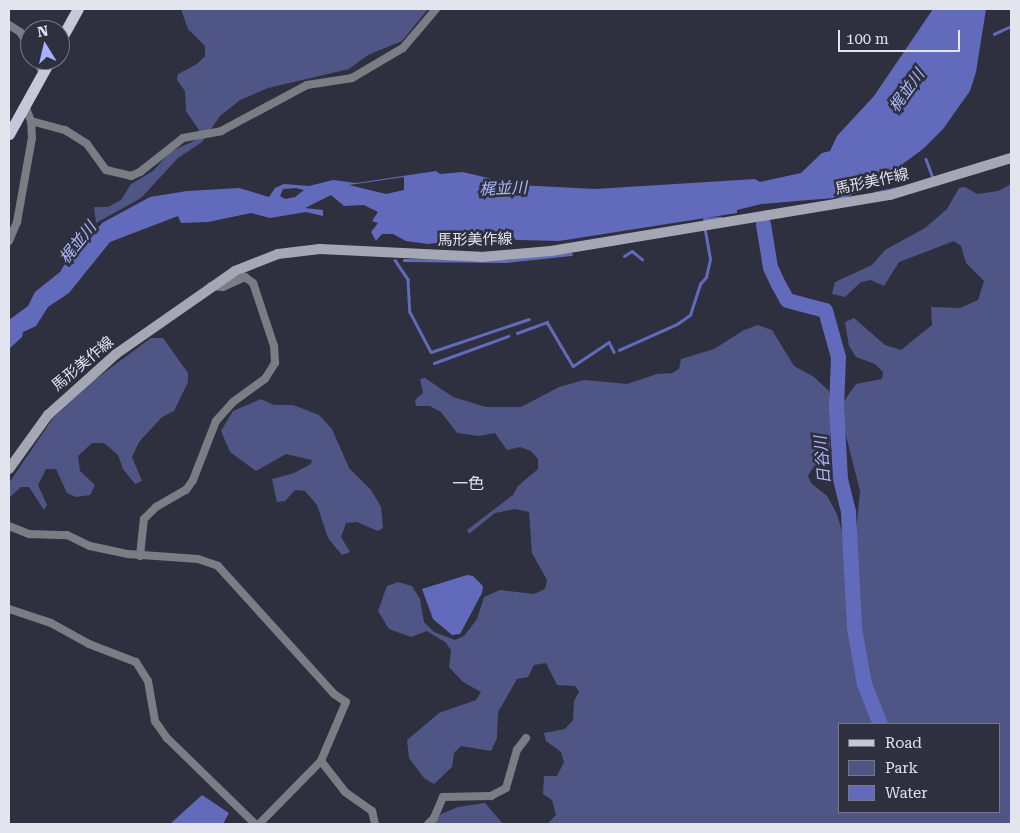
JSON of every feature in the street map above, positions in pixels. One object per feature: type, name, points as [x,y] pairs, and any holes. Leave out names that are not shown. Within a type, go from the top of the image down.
[{"type":"main road","points":[[70,22],[77,9]]},
{"type":"main road","points":[[9,134],[45,70]]},
{"type":"main road","name":"馬形美作線","points":[[9,469],[48,415],[75,388],[210,286],[256,261],[301,250],[481,257],[551,251],[881,197],[1011,158]]},
{"type":"street","points":[[31,121],[65,130],[87,144],[106,170],[131,176],[140,172],[183,138],[221,131],[307,85],[352,78],[403,48],[436,9]]},
{"type":"street","points":[[9,25],[20,32]]},
{"type":"street","points":[[9,241],[17,222],[28,164],[31,121],[25,105]]},
{"type":"street","points":[[140,556],[144,519],[156,506],[186,490],[193,480],[216,421],[234,402],[265,379],[275,363],[274,346],[253,283],[244,277],[223,288],[210,286]]},
{"type":"street","points":[[9,526],[29,534],[55,533],[90,546],[140,556],[172,556],[206,561],[225,571],[334,694],[346,702],[321,762],[259,824]]},
{"type":"street","points":[[9,609],[51,622],[88,644],[136,662],[148,681],[156,721],[167,738],[255,824]]},
{"type":"street","points":[[428,824],[434,818],[443,797],[491,796],[506,788],[517,750],[526,738]]},
{"type":"street","points":[[321,762],[344,792],[372,811],[376,824]]},
{"type":"green space","points":[[181,9],[428,9],[402,41],[368,55],[349,69],[268,88],[240,100],[220,116],[202,142],[178,158],[141,198],[96,223],[94,207],[108,207],[121,200],[131,184],[153,171],[170,152],[196,140],[199,130],[186,111],[185,91],[177,80],[178,74],[197,64],[205,56],[205,46],[188,29]]},
{"type":"green space","points":[[1011,184],[1011,824],[547,824],[556,815],[552,800],[543,794],[544,776],[557,776],[564,762],[561,752],[546,741],[544,733],[565,729],[573,720],[574,701],[579,692],[575,686],[557,685],[546,663],[534,665],[528,677],[517,679],[498,712],[497,738],[491,751],[461,746],[454,753],[452,767],[434,784],[424,778],[409,758],[407,740],[439,713],[476,700],[481,692],[463,682],[449,667],[451,650],[445,642],[427,631],[411,637],[389,629],[378,611],[387,586],[398,582],[412,586],[420,599],[424,622],[434,632],[455,640],[464,636],[477,619],[484,597],[500,590],[534,594],[545,589],[547,580],[532,553],[529,512],[515,509],[495,513],[469,534],[467,530],[513,495],[518,486],[538,469],[538,459],[531,451],[520,447],[507,450],[495,433],[479,436],[457,433],[441,412],[430,406],[416,406],[415,400],[423,393],[420,379],[425,378],[453,397],[486,407],[521,407],[559,387],[584,380],[627,384],[657,374],[672,373],[679,369],[681,359],[714,349],[744,330],[758,325],[772,330],[794,366],[814,377],[828,390],[832,400],[829,460],[812,469],[808,476],[811,483],[827,496],[837,514],[843,535],[852,539],[857,524],[860,491],[842,420],[844,401],[856,384],[882,379],[883,372],[875,364],[856,357],[849,346],[845,322],[854,318],[885,345],[901,350],[932,325],[931,307],[960,308],[978,300],[984,281],[966,263],[961,246],[954,241],[899,262],[884,286],[871,280],[861,282],[845,297],[832,294],[835,282],[872,265],[885,250],[925,228],[947,209],[959,188],[965,187],[977,194],[998,191]]},
{"type":"green space","points":[[151,338],[163,338],[188,373],[188,382],[174,411],[162,417],[139,442],[132,457],[142,481],[135,484],[123,469],[118,455],[104,443],[92,443],[78,456],[80,471],[95,485],[90,495],[76,497],[67,493],[56,469],[46,469],[38,485],[47,505],[44,510],[29,487],[21,487],[9,498],[9,483],[53,418],[93,381]]},
{"type":"green space","points":[[261,399],[274,405],[293,405],[319,415],[332,429],[349,468],[371,490],[381,507],[383,528],[378,531],[357,522],[346,523],[341,537],[350,552],[342,555],[328,538],[317,505],[305,491],[295,490],[285,501],[277,502],[272,479],[294,473],[311,464],[312,460],[286,454],[256,471],[230,452],[221,431],[233,411]]},
{"type":"green space","points":[[485,803],[503,824],[434,824],[441,814],[458,807]]},
{"type":"water","name":"梶並川","points":[[933,9],[986,9],[976,72],[970,91],[943,129],[923,149],[893,171],[833,198],[761,204],[737,210],[737,213],[559,241],[469,239],[428,244],[406,241],[393,234],[382,234],[376,241],[371,232],[378,223],[372,221],[378,212],[364,205],[344,206],[331,195],[305,208],[323,210],[323,216],[306,212],[270,218],[251,213],[208,222],[181,223],[178,216],[110,242],[69,293],[48,307],[36,326],[23,332],[22,337],[9,349],[9,320],[28,306],[35,292],[60,272],[69,257],[80,251],[102,223],[150,197],[187,191],[239,188],[269,197],[275,188],[284,184],[309,186],[333,180],[356,183],[436,171],[440,174],[463,172],[496,180],[500,184],[595,189],[755,179],[760,182],[801,173],[822,153],[830,151],[837,136],[874,96]],"holes":[[[404,177],[404,190],[386,194],[349,185]],[[296,188],[304,190],[295,197],[285,199],[280,196],[283,189]]]},
{"type":"water","points":[[467,575],[473,576],[483,586],[482,593],[460,634],[452,635],[433,619],[422,589]]},
{"type":"water","points":[[202,795],[229,813],[223,824],[170,824]]},
{"type":"waterway","points":[[994,34],[1011,26]]},
{"type":"waterway","points":[[926,159],[933,178]]},
{"type":"waterway","points":[[837,199],[868,186]]},
{"type":"waterway","points":[[874,193],[898,188]]},
{"type":"waterway","points":[[704,219],[720,218]]},
{"type":"waterway","name":"日谷川","points":[[763,224],[770,267],[787,300],[825,310],[838,357],[836,407],[840,479],[848,512],[854,628],[864,684],[880,723]]},
{"type":"waterway","points":[[619,350],[677,324],[690,315],[700,284],[706,277],[710,259],[705,231]]},
{"type":"waterway","points":[[624,256],[632,251],[642,259]]},
{"type":"waterway","points":[[404,260],[506,261],[571,254]]},
{"type":"waterway","points":[[395,260],[408,279],[410,312],[431,352],[529,319]]},
{"type":"waterway","points":[[517,333],[547,322],[573,366],[609,342],[614,352]]},
{"type":"waterway","points":[[434,363],[508,336]]},
{"type":"district","name":"一色","points":[[468,484]]}]
